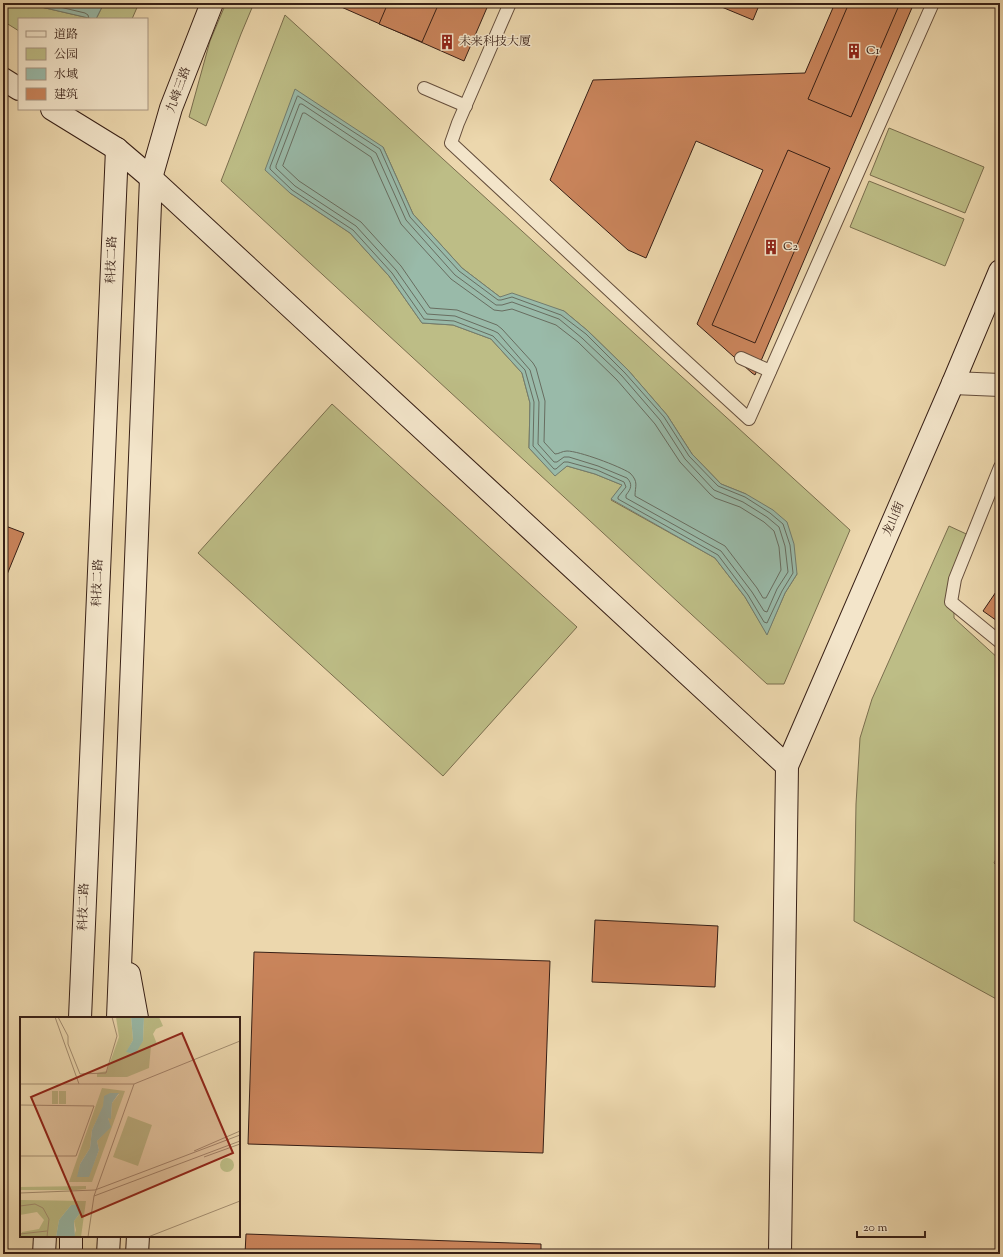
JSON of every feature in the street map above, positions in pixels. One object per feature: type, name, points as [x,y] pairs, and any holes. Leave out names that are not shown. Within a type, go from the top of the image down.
[{"type":"street","name":"九峰三路","points":[[151,178],[171,108],[212,3]]},
{"type":"street","points":[[3,79],[18,88]]},
{"type":"street","points":[[54,110],[117,149],[151,178],[787,766],[780,1254]]},
{"type":"street","name":"科技二路","points":[[80,1017],[117,149]]},
{"type":"street","points":[[118,1017],[151,178]]},
{"type":"street","name":"龙山街","points":[[787,766],[1000,271]]},
{"type":"street","points":[[953,383],[1000,385]]},
{"type":"street","points":[[122,936],[137,1017]]},
{"type":"street","points":[[66,1017],[83,937]]},
{"type":"street","points":[[44,1254],[45,1237]]},
{"type":"street","points":[[71,1237],[71,1254]]},
{"type":"street","points":[[108,1254],[109,1237]]},
{"type":"street","points":[[137,1254],[138,1237]]},
{"type":"lane","points":[[510,3],[451,143],[749,419],[933,3]]},
{"type":"lane","points":[[424,88],[466,106]]},
{"type":"lane","points":[[741,358],[770,371]]},
{"type":"lane","points":[[1000,467],[955,579],[951,602],[1000,642]]},
{"type":"green space","points":[[3,3],[38,3],[41,7],[89,18],[18,18],[18,30],[3,21]]},
{"type":"green space","points":[[104,3],[139,3],[132,18],[96,18]]},
{"type":"green space","points":[[226,3],[254,3],[206,126],[189,117],[210,41]]},
{"type":"green space","points":[[285,15],[850,530],[784,684],[767,684],[221,181]],"holes":[[[383,147],[413,214],[462,268],[500,297],[564,311],[588,331],[628,370],[667,415],[692,454],[721,484],[746,494],[797,574],[785,593],[767,634],[745,597],[715,558],[611,500],[622,485],[595,474],[567,466],[555,475],[529,448],[530,403],[522,373],[491,339],[453,325],[422,323],[389,276],[350,233],[290,193]]]},
{"type":"green space","points":[[889,128],[984,167],[965,213],[870,175]]},
{"type":"green space","points":[[869,181],[964,219],[945,266],[850,227]]},
{"type":"green space","points":[[332,404],[577,627],[443,776],[198,553]]},
{"type":"green space","points":[[949,526],[975,538],[954,590],[954,618],[1000,660],[1000,851],[994,863],[1000,869],[1000,1001],[854,921],[856,804],[860,738],[872,699]]},
{"type":"water","points":[[38,3],[104,3],[96,18],[89,18],[41,7]]},
{"type":"water","points":[[295,89],[383,147],[413,214],[462,268],[500,297],[512,293],[564,311],[588,331],[628,370],[667,415],[692,454],[721,484],[746,494],[773,510],[787,522],[794,544],[797,574],[785,593],[767,635],[745,597],[715,558],[611,499],[622,485],[595,474],[567,466],[555,476],[529,448],[530,403],[522,373],[491,339],[453,325],[422,323],[389,276],[350,233],[290,193],[265,170]]},
{"type":"building","name":"未来科技大厦","points":[[340,3],[489,3],[464,61],[339,6]]},
{"type":"building","points":[[388,3],[439,3],[422,42],[379,24]]},
{"type":"building","points":[[712,3],[760,3],[753,20]]},
{"type":"building","points":[[835,3],[914,3],[755,375],[697,324],[763,170],[696,141],[646,258],[628,250],[550,180],[593,80],[805,73]]},
{"type":"building","name":"C1","points":[[849,3],[900,3],[851,117],[808,99]]},
{"type":"building","name":"C2","points":[[788,150],[830,168],[755,343],[712,325]]},
{"type":"building","points":[[3,188],[6,190],[5,417],[3,416]]},
{"type":"building","points":[[3,525],[24,533],[6,577],[3,576]]},
{"type":"building","points":[[1000,586],[1000,623],[983,611]]},
{"type":"building","points":[[595,920],[718,926],[715,987],[592,982]]},
{"type":"building","points":[[254,952],[550,961],[543,1153],[248,1144]]},
{"type":"building","points":[[246,1234],[541,1244],[541,1254],[245,1254]]},
{"type":"place","name":"未来科技大厦","points":[[447,42]]},
{"type":"place","name":"C1","points":[[854,51]]},
{"type":"place","name":"C2","points":[[771,247]]}]
